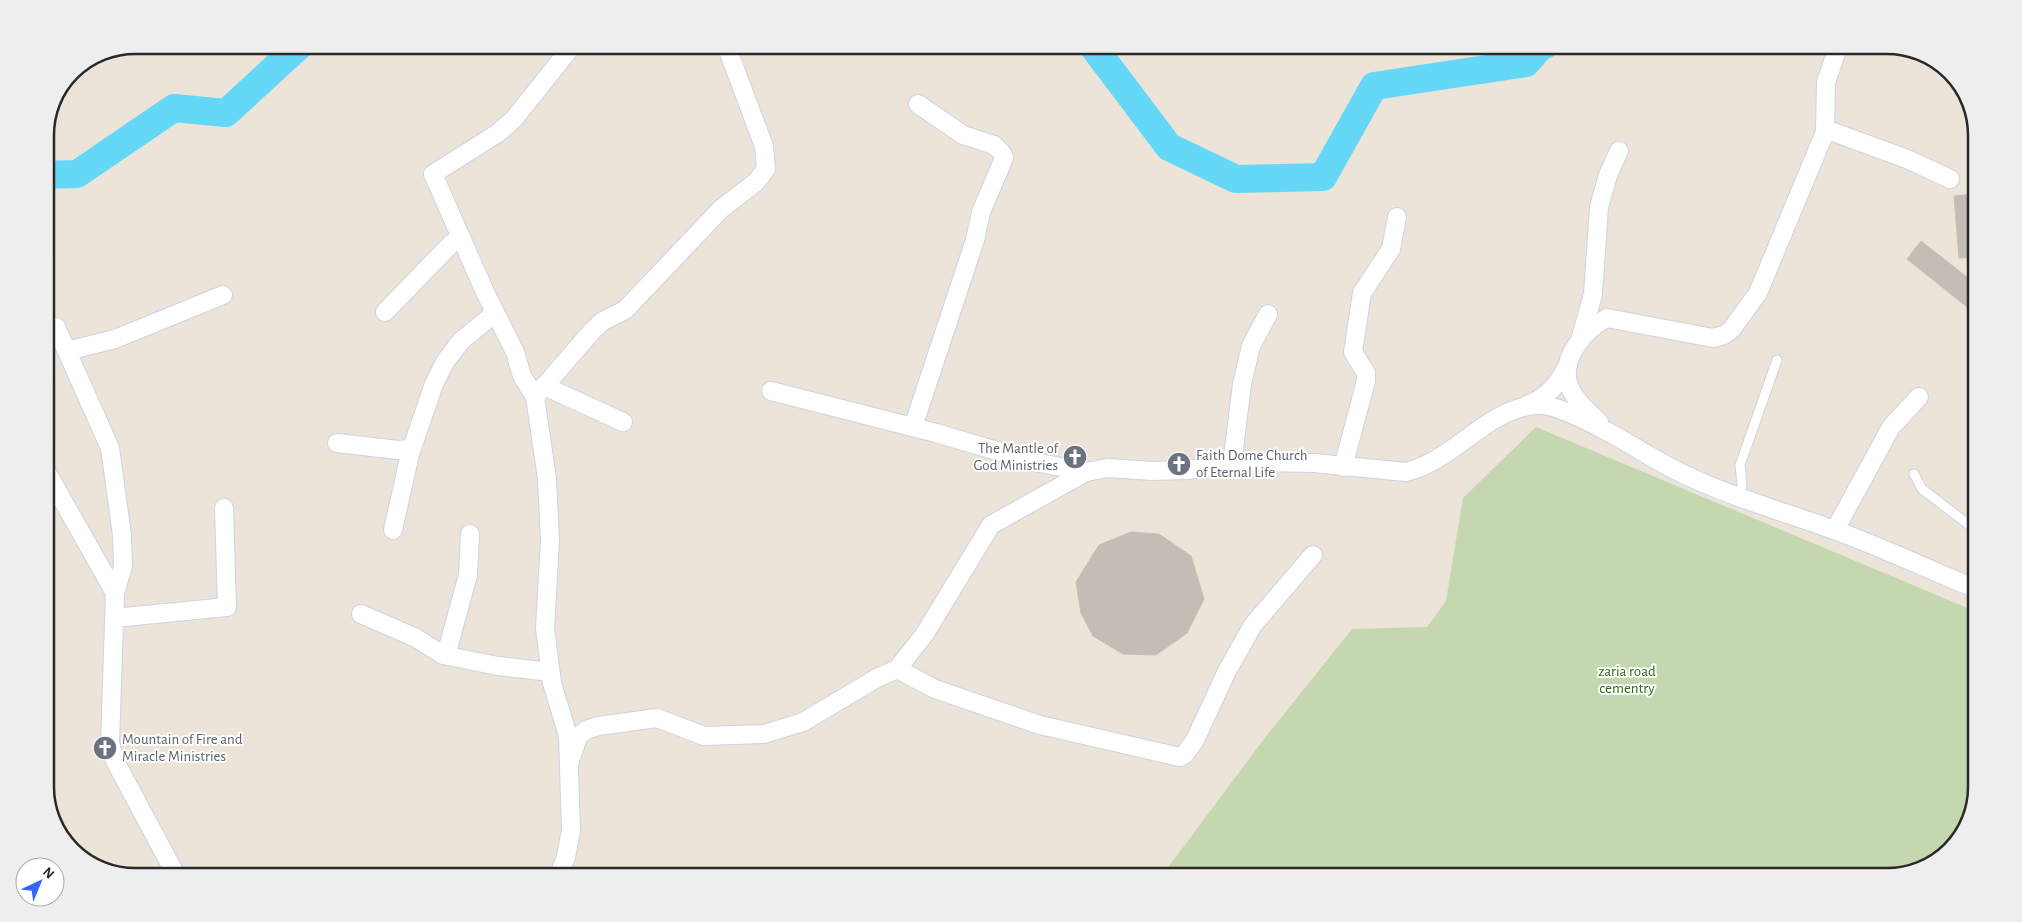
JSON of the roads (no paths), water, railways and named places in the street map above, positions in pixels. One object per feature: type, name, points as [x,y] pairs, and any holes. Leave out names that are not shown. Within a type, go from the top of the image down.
[{"type":"street","points":[[566,54],[514,118],[498,134],[434,174],[461,238],[515,352],[522,376],[540,392],[623,422]]},
{"type":"street","points":[[562,868],[566,857],[571,830],[568,736],[550,672],[545,628],[550,541],[540,392],[603,321],[625,310],[720,209],[762,177],[766,168],[764,146],[729,54]]},
{"type":"street","points":[[1580,338],[1594,325],[1607,318],[1706,338],[1724,336],[1731,330],[1758,293],[1825,128],[1826,82],[1836,54]]},
{"type":"street","points":[[913,427],[975,240],[981,212],[1004,158],[994,145],[963,135],[918,104]]},
{"type":"street","points":[[1825,128],[1907,159],[1950,179]]},
{"type":"street","points":[[569,764],[578,737],[586,730],[598,726],[657,718],[704,736],[764,734],[803,722],[877,678],[897,669],[924,635],[991,525],[1086,472],[1108,468],[1152,471],[1186,470],[1266,462],[1314,463],[1406,472],[1420,469],[1467,441],[1498,416],[1536,402],[1556,386],[1580,338],[1593,294],[1599,208],[1608,175],[1619,151]]},
{"type":"street","points":[[1343,467],[1366,381],[1366,374],[1353,352],[1362,293],[1391,249],[1397,218]]},
{"type":"street","points":[[384,312],[451,244],[461,238]]},
{"type":"street","points":[[67,351],[114,339],[223,295]]},
{"type":"street","points":[[393,530],[412,449],[434,384],[445,362],[461,341],[496,312]]},
{"type":"street","points":[[1232,465],[1242,384],[1250,346],[1268,314]]},
{"type":"street","points":[[56,327],[110,448],[122,534],[122,566],[115,593],[110,743],[115,761],[172,868]]},
{"type":"street","points":[[1570,361],[1568,378],[1570,387],[1588,412],[1612,434]]},
{"type":"street","points":[[771,391],[913,427],[1035,462],[1086,472]]},
{"type":"street","points":[[1835,530],[1891,427],[1919,397]]},
{"type":"street","points":[[1513,409],[1537,405],[1587,421],[1678,474],[1835,530],[1968,585]]},
{"type":"street","points":[[337,443],[398,450],[412,449]]},
{"type":"street","points":[[54,485],[115,593]]},
{"type":"street","points":[[114,618],[227,607],[224,508]]},
{"type":"street","points":[[446,656],[468,575],[470,534]]},
{"type":"street","points":[[897,669],[935,689],[1040,725],[1180,757],[1186,754],[1195,740],[1238,649],[1253,626],[1313,555]]},
{"type":"street","points":[[361,614],[416,638],[446,656],[498,666],[550,672]]},
{"type":"lane","points":[[1740,497],[1742,484],[1740,464],[1777,360]]},
{"type":"lane","points":[[1914,474],[1922,489],[1968,524]]},
{"type":"waterway","points":[[54,175],[77,174],[174,108],[226,113],[290,54]]},
{"type":"waterway","points":[[1099,54],[1169,147],[1236,179],[1323,177],[1374,86],[1526,63],[1534,54]]},
{"type":"place","name":"The Mantle of God Ministries","points":[[1075,457]]},
{"type":"place","name":"Faith Dome Church of Eternal Life","points":[[1179,464]]},
{"type":"place","name":"Mountain of Fire and Miracle Ministries","points":[[105,748]]},
{"type":"park label","name":"zaria road cementry","points":[[1627,680]]}]
